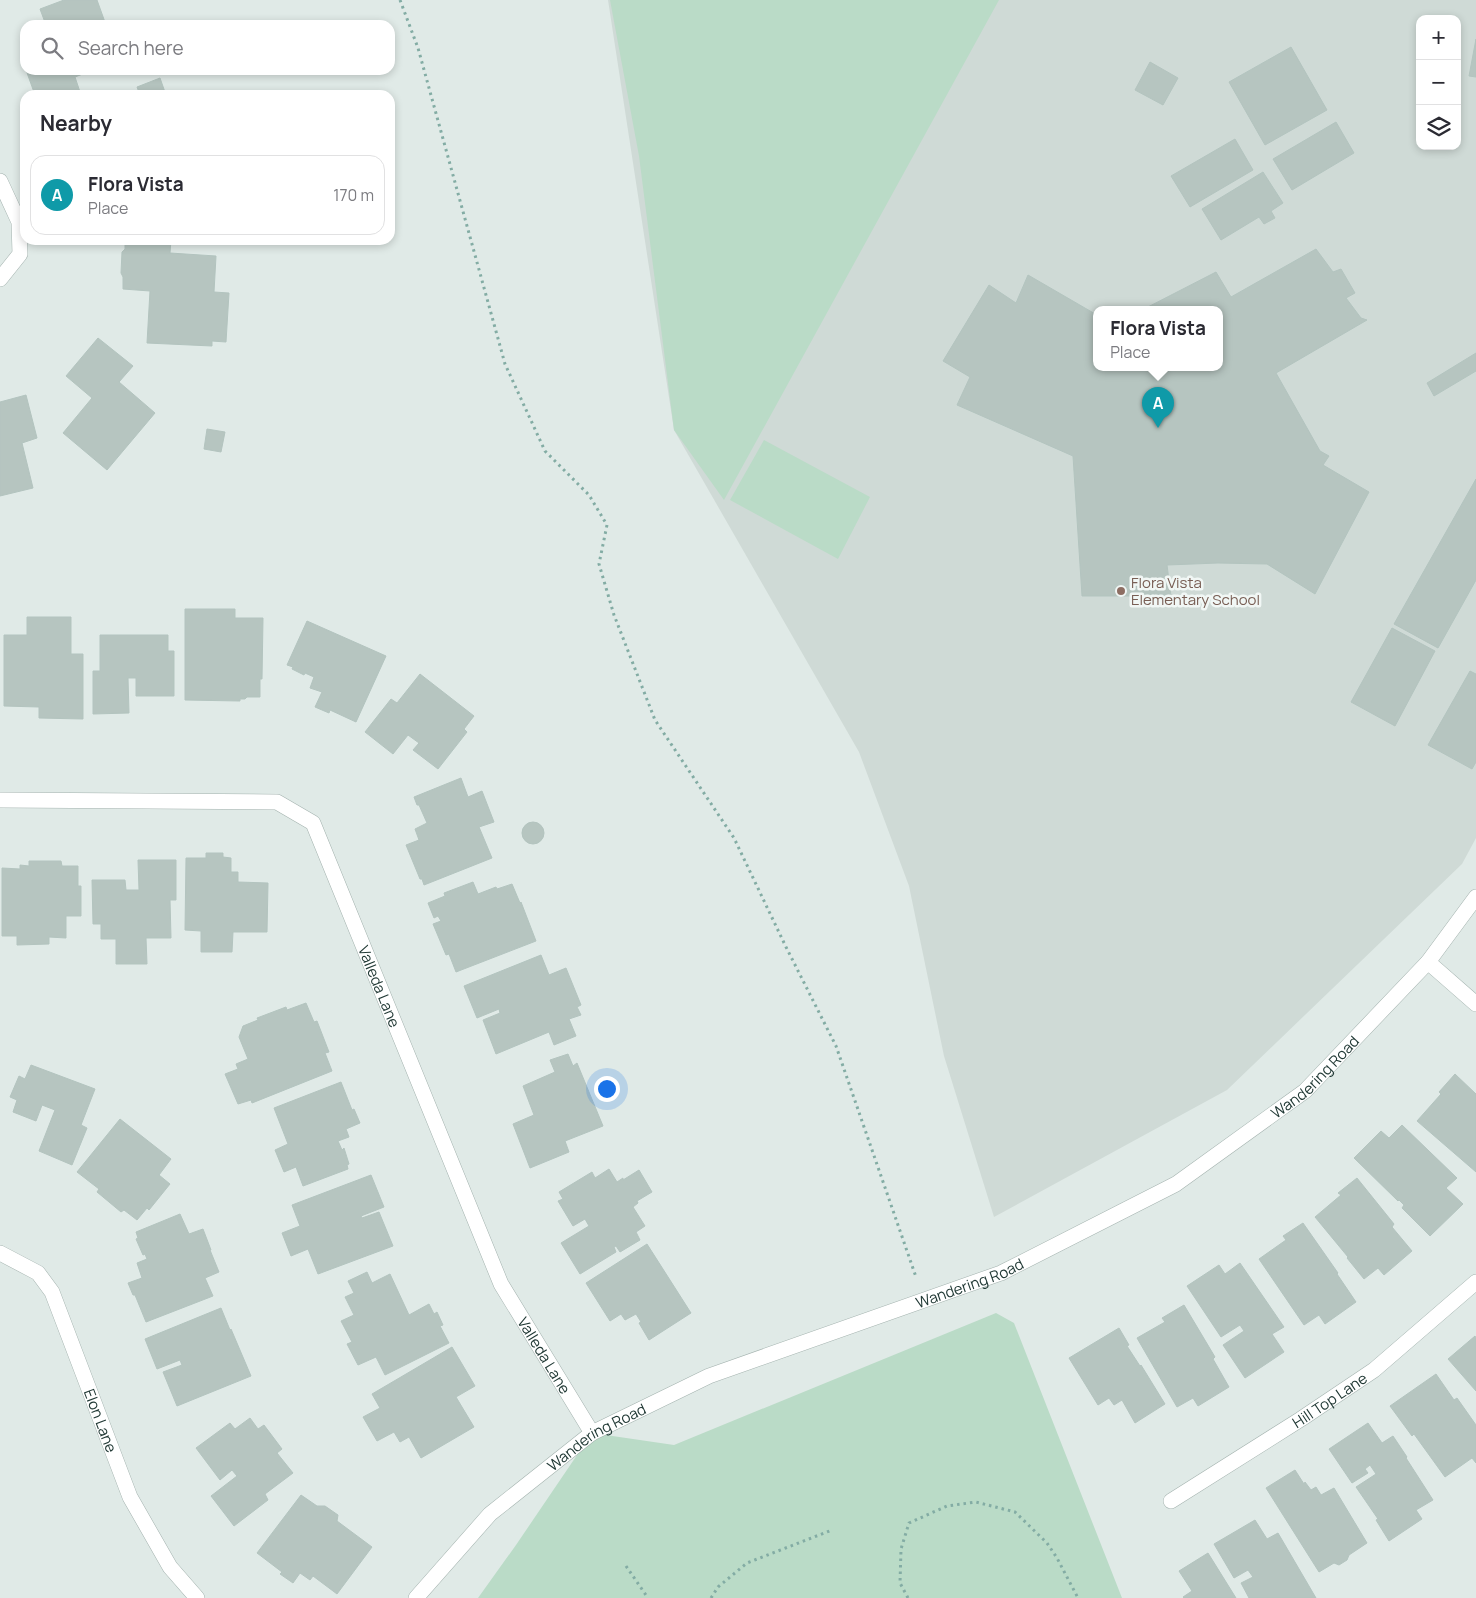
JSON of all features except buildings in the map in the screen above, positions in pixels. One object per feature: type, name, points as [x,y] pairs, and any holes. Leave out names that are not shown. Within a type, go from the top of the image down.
[{"type":"street","points":[[0,181],[19,222],[20,254],[0,279]]},
{"type":"street","name":"Valleda Lane","points":[[0,800],[277,802],[313,823],[501,1284],[592,1433]]},
{"type":"street","name":"Wandering Road","points":[[416,1598],[490,1514],[592,1433],[710,1376],[1000,1273],[1176,1184],[1306,1091],[1428,962],[1476,897]]},
{"type":"street","points":[[1428,962],[1476,1004]]},
{"type":"street","name":"Elon Lane","points":[[0,1253],[38,1273],[52,1292],[130,1496],[170,1567],[197,1598]]},
{"type":"street","name":"Hill Top Lane","points":[[1171,1502],[1302,1419],[1374,1370],[1476,1282]]},
{"type":"path","points":[[400,0],[418,48],[505,364],[545,451],[589,496],[607,525],[599,564],[614,615],[655,720],[734,838],[836,1046],[924,1301]]},
{"type":"path","points":[[908,1598],[900,1583],[901,1549],[909,1523],[947,1506],[976,1502],[1015,1512],[1047,1543],[1078,1598]]},
{"type":"path","points":[[711,1598],[718,1586],[747,1564],[832,1530]]},
{"type":"path","points":[[626,1566],[648,1598]]},
{"type":"shaded area","name":"Flora Vista Elementary School","points":[[608,0],[1476,0],[1476,838],[1462,864],[1227,1090],[994,1217],[944,1056],[909,886],[859,752],[674,430]]},
{"type":"green space","points":[[610,0],[999,0],[724,500],[674,430],[639,156]]},
{"type":"green space","points":[[764,440],[870,497],[838,559],[730,500]]},
{"type":"green space","points":[[996,1313],[1014,1323],[1122,1598],[478,1598],[592,1433],[674,1445]]},
{"type":"place","name":"Flora Vista","points":[[1158,428]]},
{"type":"place","name":"Flora Vista Elementary School","points":[[1121,591]]}]
